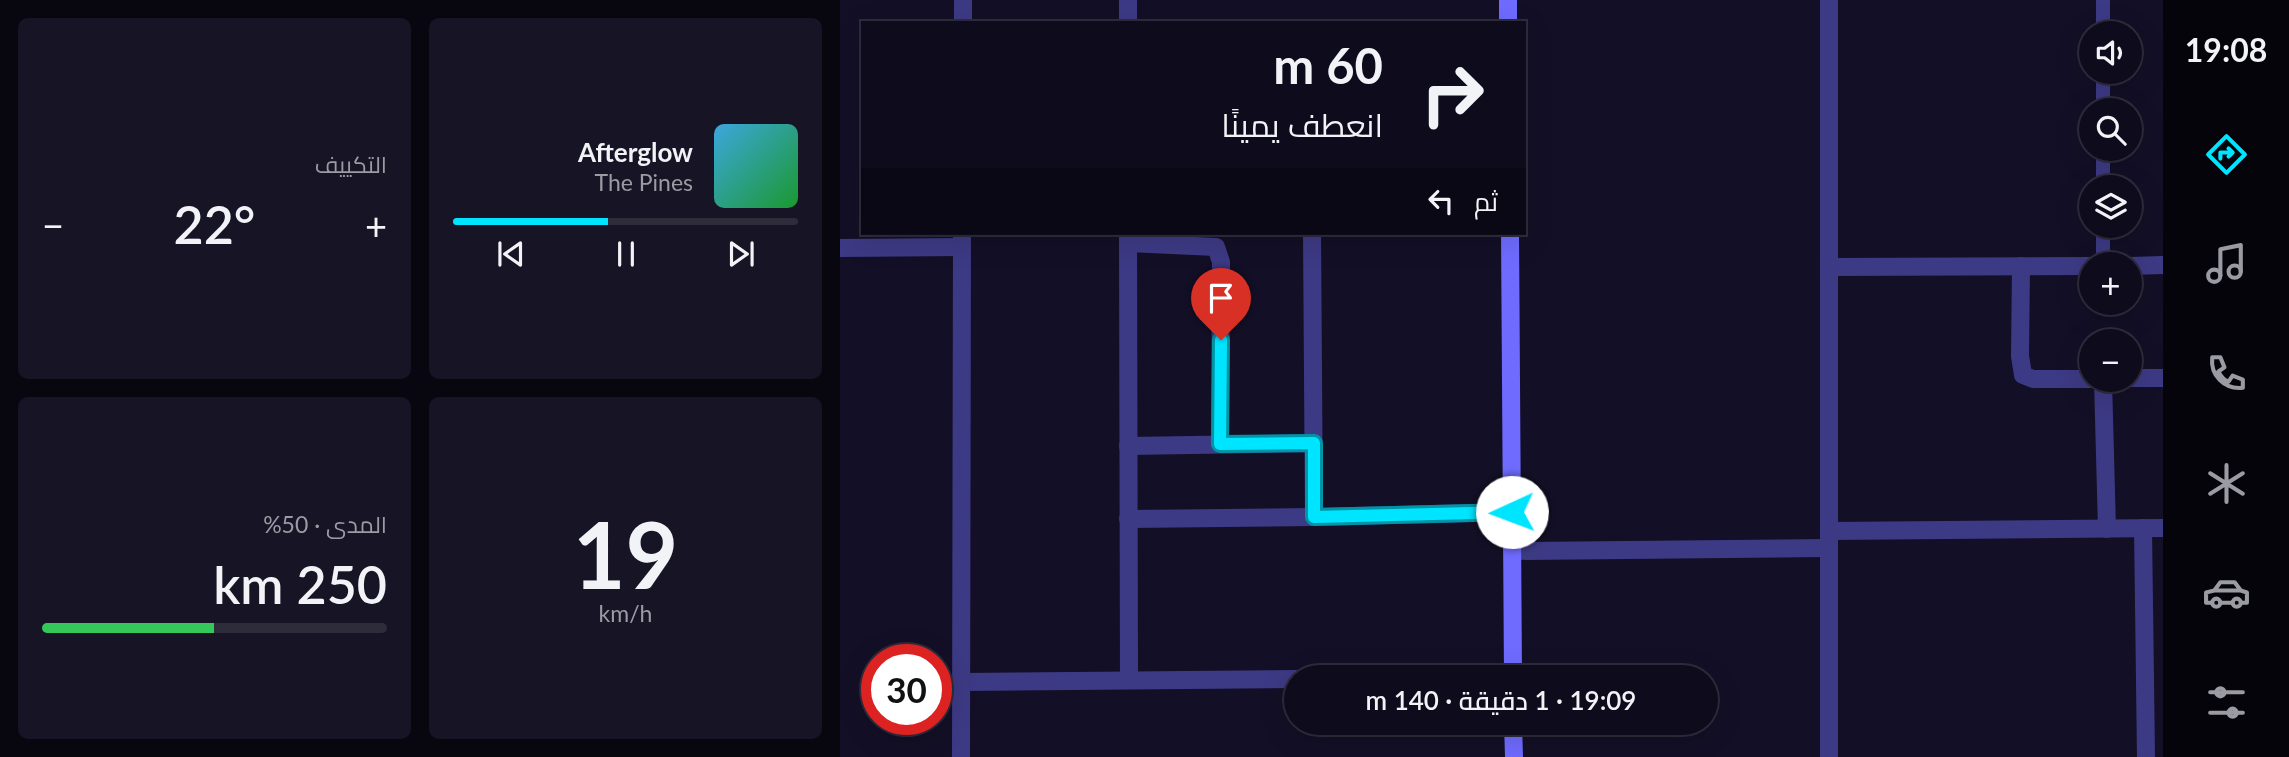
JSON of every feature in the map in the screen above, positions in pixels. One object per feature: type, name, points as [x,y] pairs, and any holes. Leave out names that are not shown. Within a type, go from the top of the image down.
[{"type":"street","points":[[962,21],[963,0]]},
{"type":"street","points":[[1128,0],[1128,21]]},
{"type":"street","points":[[1508,0],[1508,21]]},
{"type":"street","points":[[1829,0],[1829,757]]},
{"type":"street","points":[[1312,235],[1314,517]]},
{"type":"street","points":[[1510,235],[1513,665]]},
{"type":"street","points":[[1129,679],[1128,238],[1216,247],[1221,262],[1220,444]]},
{"type":"street","points":[[840,248],[962,240],[961,757]]},
{"type":"street","points":[[2142,265],[2163,265]]},
{"type":"street","points":[[2021,266],[2020,356],[2023,375],[2033,379],[2079,379]]},
{"type":"street","points":[[1829,267],[2079,266]]},
{"type":"street","points":[[2142,378],[2163,377]]},
{"type":"street","points":[[2103,392],[2106,529]]},
{"type":"street","points":[[1128,446],[1314,443]]},
{"type":"street","points":[[1128,519],[1512,512]]},
{"type":"street","points":[[2143,528],[2146,757]]},
{"type":"street","points":[[1512,551],[2163,528]]},
{"type":"street","points":[[961,682],[1284,679]]},
{"type":"street","points":[[1514,735],[1514,757]]},
{"type":"lane","points":[[2103,0],[2103,21]]},
{"type":"route","points":[[1221,340],[1220,444],[1314,443],[1314,517],[1512,512]]}]
